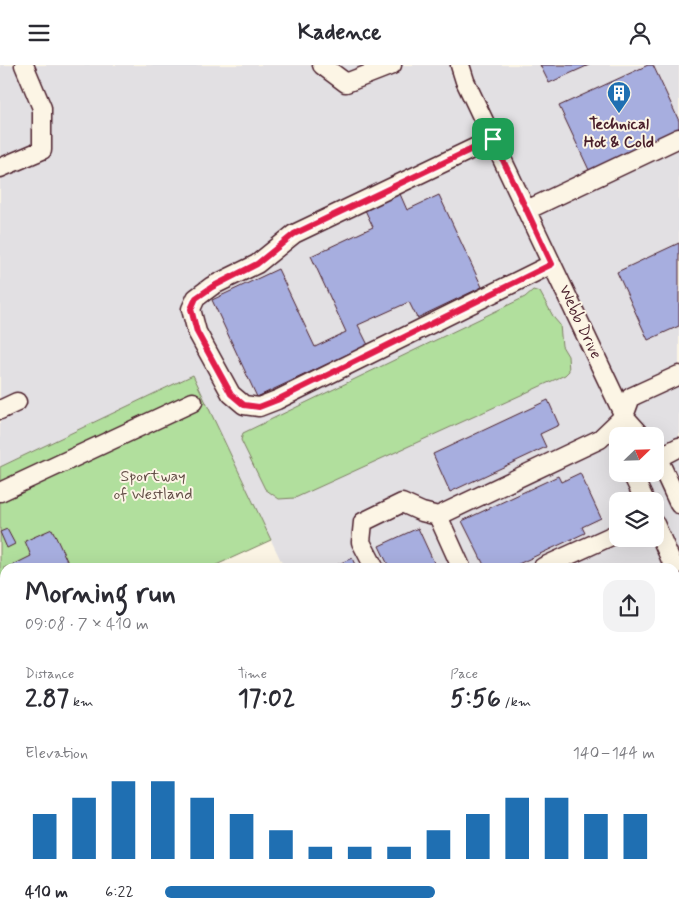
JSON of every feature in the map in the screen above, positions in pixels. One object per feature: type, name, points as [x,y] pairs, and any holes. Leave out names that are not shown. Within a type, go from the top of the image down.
[{"type":"street","points":[[0,168],[42,150],[42,108],[24,65]]},
{"type":"street","points":[[322,65],[346,83],[392,65]]},
{"type":"street","name":"Webb Drive","points":[[460,65],[465,81],[624,416],[634,427]]},
{"type":"street","points":[[527,210],[679,138]]},
{"type":"street","points":[[493,139],[294,234],[257,264],[212,287],[196,298],[191,309],[197,332],[231,394],[244,405],[259,407],[277,400],[552,264]]},
{"type":"street","points":[[372,563],[361,542],[363,521],[402,503],[422,512],[438,516],[600,439],[624,416],[631,397],[679,375]]},
{"type":"street","points":[[0,410],[17,402]]},
{"type":"street","points":[[0,491],[193,402]]},
{"type":"street","name":"Webb Drive","points":[[624,416],[624,427]]},
{"type":"street","points":[[664,452],[679,447]]},
{"type":"street","points":[[664,470],[678,497]]},
{"type":"street","points":[[438,516],[459,563]]},
{"type":"street","points":[[552,563],[609,537]]},
{"type":"street","points":[[664,544],[673,563]]},
{"type":"shaded area","points":[[0,65],[679,65],[679,563],[282,563],[192,376],[0,467]]},
{"type":"green space","points":[[533,290],[540,292],[554,318],[560,325],[562,346],[568,356],[569,371],[565,375],[295,498],[279,499],[265,489],[241,440],[243,433],[525,297]]},
{"type":"green space","name":"Sportway of Westland","points":[[193,375],[271,540],[221,563],[0,563],[0,467]]},
{"type":"building","points":[[540,65],[589,65],[549,83]]},
{"type":"building","name":"Technical Hot & Cold","points":[[648,65],[653,65],[679,121],[679,129],[589,170],[559,106]]},
{"type":"building","points":[[400,194],[407,210],[439,195],[482,287],[417,318],[409,302],[358,325],[368,345],[257,397],[212,300],[278,269],[315,347],[346,332],[311,256],[373,227],[365,210]]},
{"type":"building","points":[[679,243],[679,326],[648,340],[617,272]]},
{"type":"building","points":[[548,400],[559,425],[540,434],[546,447],[450,492],[433,454]]},
{"type":"building","points":[[580,473],[601,518],[582,527],[585,533],[521,563],[483,563],[462,521],[558,476],[561,482]]},
{"type":"building","points":[[418,528],[434,563],[387,563],[379,546]]},
{"type":"building","points":[[7,529],[15,544],[7,548],[0,532]]},
{"type":"building","points":[[52,529],[68,563],[17,563],[31,556],[25,541]]},
{"type":"building","points":[[352,558],[354,563],[341,563]]},
{"type":"place","name":"Technical Hot & Cold","points":[[619,114]]},
{"type":"route","points":[[493,139],[552,264],[277,400],[259,407],[244,405],[231,394],[197,332],[191,309],[196,298],[212,287],[257,264],[283,245],[294,234],[493,139]]}]
